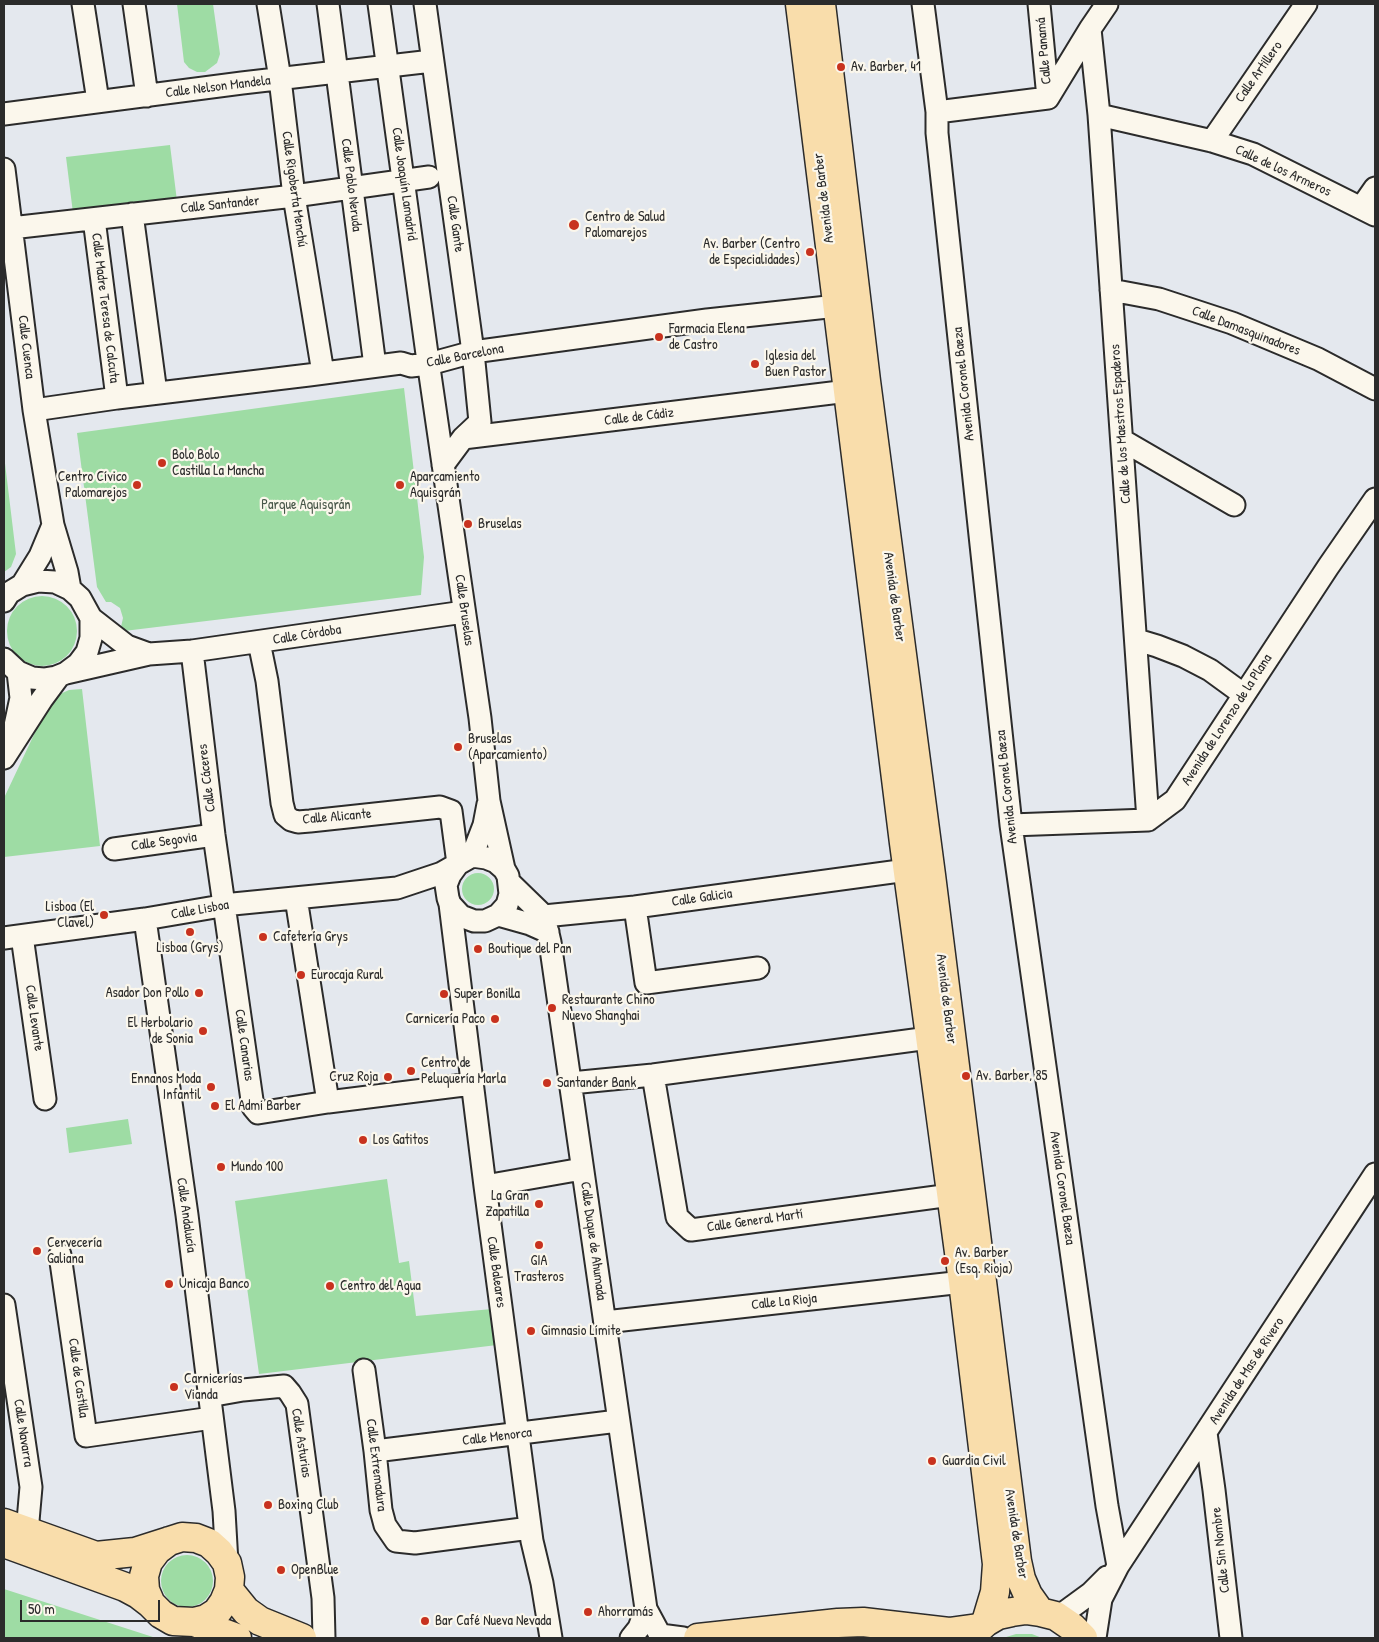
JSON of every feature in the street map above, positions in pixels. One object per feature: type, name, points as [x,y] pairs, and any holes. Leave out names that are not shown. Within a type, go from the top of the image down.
[{"type":"main road","name":"Avenida de Barber","points":[[800,4],[837,306],[857,386],[931,875],[1017,1562],[1028,1596],[1048,1614],[1072,1627],[1083,1638]]},
{"type":"main road","name":"Avenida de Barber","points":[[821,4],[857,386],[907,870],[963,1282],[998,1564],[995,1592],[971,1630]]},
{"type":"main road","points":[[10,1532],[96,1556],[134,1552],[182,1537],[196,1538],[209,1543],[227,1563],[230,1577],[229,1590],[224,1602],[216,1612],[206,1619],[194,1622],[174,1621],[161,1614],[138,1594],[10,1532]]},
{"type":"main road","points":[[151,1604],[145,1590],[144,1576],[148,1562],[156,1550],[169,1541]]},
{"type":"main road","points":[[971,1630],[979,1609],[989,1593],[997,1574]]},
{"type":"main road","points":[[229,1590],[246,1611],[260,1620],[302,1638]]},
{"type":"main road","points":[[698,1638],[863,1622],[971,1630],[998,1616],[1012,1612],[1026,1610],[1048,1614]]},
{"type":"main road","points":[[194,1622],[237,1638]]},
{"type":"street","points":[[84,4],[98,101]]},
{"type":"street","points":[[134,4],[147,96]]},
{"type":"street","name":"Calle Rigoberta Menchú","points":[[268,4],[280,79],[294,196],[323,373]]},
{"type":"street","name":"Calle Pablo Neruda","points":[[328,4],[375,366]]},
{"type":"street","name":"Calle Joaquín Lamadrid","points":[[379,4],[429,364]]},
{"type":"street","name":"Calle Gante","points":[[425,4],[473,352],[480,422],[463,438]]},
{"type":"street","name":"Avenida Coronel Baeza","points":[[923,4],[937,112],[937,133],[1011,825],[1107,1506],[1118,1566]]},
{"type":"street","name":"Calle Panamá","points":[[1040,4],[1048,98]]},
{"type":"street","points":[[937,112],[1048,98],[1107,4]]},
{"type":"street","name":"Calle Artillero","points":[[1212,141],[1306,4]]},
{"type":"street","name":"Calle de los Maestros Espaderos","points":[[1090,29],[1100,115],[1148,820]]},
{"type":"street","name":"Calle Nelson Mandela","points":[[4,114],[432,60]]},
{"type":"street","name":"Calle de los Armeros","points":[[1100,115],[1212,141],[1253,154],[1368,211]]},
{"type":"street","name":"Calle Cuenca","points":[[4,169],[34,410],[54,525],[70,589]]},
{"type":"street","name":"Calle Santander","points":[[11,228],[294,196],[429,178]]},
{"type":"street","points":[[1368,211],[1375,188]]},
{"type":"street","points":[[132,214],[156,393]]},
{"type":"street","name":"Calle Madre Teresa de Calcuta","points":[[94,219],[117,398]]},
{"type":"street","name":"Calle Damasquinadores","points":[[1111,290],[1159,299],[1232,323],[1318,359],[1375,389]]},
{"type":"street","name":"Calle Barcelona","points":[[34,410],[401,362],[412,366],[429,364],[473,352],[707,320],[837,306]]},
{"type":"street","name":"Calle Bruselas","points":[[429,364],[480,718],[489,801],[507,876]]},
{"type":"street","name":"Calle de Cádiz","points":[[463,438],[857,386]]},
{"type":"street","points":[[436,418],[447,431],[463,438],[443,465]]},
{"type":"street","points":[[1122,440],[1234,505]]},
{"type":"street","name":"Avenida de Lorenzo de la Plana","points":[[1148,820],[1175,800],[1243,694],[1375,499]]},
{"type":"street","points":[[4,601],[22,585],[40,556],[54,525]]},
{"type":"street","points":[[7,752],[63,674],[78,664],[86,652],[91,638],[91,618],[80,598],[70,589],[55,582],[38,581],[22,585]]},
{"type":"street","name":"Calle Córdoba","points":[[11,666],[32,678],[44,679],[149,654],[192,651],[464,612]]},
{"type":"street","name":"Calle Córdoba","points":[[91,618],[127,646],[149,654]]},
{"type":"street","points":[[1137,640],[1183,656],[1210,670],[1243,694]]},
{"type":"street","name":"Calle Alicante","points":[[259,642],[267,681],[285,815],[291,820],[298,822],[440,807],[451,811],[465,860]]},
{"type":"street","name":"Calle Cáceres","points":[[192,651],[224,906]]},
{"type":"street","points":[[7,752],[21,698],[11,666]]},
{"type":"street","name":"Calle Bruselas","points":[[465,860],[484,825],[489,801]]},
{"type":"street","points":[[1011,825],[1148,820]]},
{"type":"street","name":"Calle Segovia","points":[[114,849],[214,835]]},
{"type":"street","points":[[507,876],[510,894],[507,904],[498,915],[485,921],[474,921],[460,916],[449,901],[446,885],[450,875],[465,860],[486,858],[496,862],[546,924]]},
{"type":"street","name":"Calle Lisboa","points":[[13,937],[146,920],[224,906],[397,888],[442,873],[465,860]]},
{"type":"street","name":"Calle Galicia","points":[[546,924],[635,907],[907,870]]},
{"type":"street","name":"Calle Lisboa","points":[[397,888],[449,901]]},
{"type":"street","points":[[296,898],[328,1102]]},
{"type":"street","name":"Calle Baleares","points":[[449,901],[530,1528],[551,1638]]},
{"type":"street","name":"Calle Canarias","points":[[224,906],[253,1107],[258,1113],[328,1102],[472,1084]]},
{"type":"street","points":[[635,907],[646,983],[758,968]]},
{"type":"street","points":[[498,915],[530,924],[546,924]]},
{"type":"street","name":"Calle Andalucía","points":[[146,920],[224,1511],[227,1563]]},
{"type":"street","name":"Calle Duque de Ahumada","points":[[546,924],[571,1083],[646,1609],[660,1635],[683,1638]]},
{"type":"street","name":"Calle Levante","points":[[13,937],[45,1100]]},
{"type":"street","points":[[571,1083],[653,1075],[929,1038]]},
{"type":"street","name":"Calle General Martí","points":[[653,1075],[677,1217],[691,1230],[951,1195]]},
{"type":"street","points":[[485,1186],[582,1169]]},
{"type":"street","name":"Avenida de Mas de Rivero","points":[[1095,1638],[1101,1599],[1118,1566],[1375,1174]]},
{"type":"street","name":"Calle de Castilla","points":[[60,1255],[86,1436],[212,1418]]},
{"type":"street","name":"Calle La Rioja","points":[[605,1322],[963,1282]]},
{"type":"street","name":"Calle Navarra","points":[[4,1305],[31,1487],[28,1521],[10,1532]]},
{"type":"street","name":"Calle Extremadura","points":[[364,1370],[381,1510],[385,1525],[396,1541],[416,1543],[530,1528]]},
{"type":"street","name":"Calle Asturias","points":[[209,1396],[284,1386],[297,1404],[323,1598],[324,1638]]},
{"type":"street","name":"Calle Menorca","points":[[375,1451],[618,1421]]},
{"type":"street","name":"Calle Sin Nombre","points":[[1206,1433],[1231,1638]]},
{"type":"street","points":[[196,1538],[209,1529],[224,1511]]},
{"type":"street","name":"Avenida de Mas de Rivero","points":[[1048,1614],[1065,1612],[1092,1593],[1118,1566]]},
{"type":"street","points":[[631,1638],[639,1628],[646,1609]]},
{"type":"green space","points":[[177,4],[213,4],[220,54],[217,63],[205,72],[197,72],[189,68],[184,62]]},
{"type":"green space","points":[[170,145],[177,201],[73,213],[66,157]]},
{"type":"green space","name":"Parque Aquisgrán","points":[[404,388],[424,557],[421,595],[124,631],[121,627],[123,618],[120,608],[111,602],[106,602],[97,587],[77,433]]},
{"type":"green space","points":[[4,455],[16,554],[11,567],[4,572]]},
{"type":"green space","points":[[42,596],[61,602],[71,612],[77,631],[71,650],[61,660],[42,666],[23,660],[13,650],[7,631],[13,612],[23,602]]},
{"type":"green space","points":[[82,689],[100,846],[4,857],[4,798],[48,705],[58,695],[69,690]]},
{"type":"green space","points":[[478,873],[484,874],[489,878],[493,883],[493,895],[489,900],[484,904],[478,905],[472,904],[467,900],[463,895],[462,889],[463,883],[467,878],[472,874]]},
{"type":"green space","points":[[128,1119],[132,1144],[69,1153],[66,1128]]},
{"type":"green space","name":"Centro del Agua","points":[[387,1179],[399,1263],[409,1261],[416,1316],[492,1309],[497,1345],[259,1374],[235,1201]]},
{"type":"green space","points":[[187,1555],[197,1557],[205,1563],[211,1571],[213,1581],[211,1591],[205,1599],[197,1605],[187,1607],[177,1605],[169,1599],[163,1591],[161,1581],[163,1571],[169,1563],[177,1557]]},
{"type":"green space","points":[[4,1589],[156,1638],[4,1638]]},
{"type":"green space","points":[[1016,1634],[1032,1634],[1042,1638],[1003,1638]]},
{"type":"place","name":"Av. Barber, 41","points":[[841,67]]},
{"type":"place","name":"Centro de Salud Palomarejos","points":[[574,225]]},
{"type":"place","name":"Av. Barber (Centro de Especialidades)","points":[[810,252]]},
{"type":"place","name":"Farmacia Elena de Castro","points":[[659,337]]},
{"type":"place","name":"Iglesia del Buen Pastor","points":[[755,364]]},
{"type":"place","name":"Bolo Bolo Castilla La Mancha","points":[[162,463]]},
{"type":"place","name":"Centro Cívico Palomarejos","points":[[137,485]]},
{"type":"place","name":"Aparcamiento Aquisgrán","points":[[400,485]]},
{"type":"place","name":"Bruselas","points":[[468,524]]},
{"type":"place","name":"Bruselas (Aparcamiento)","points":[[458,747]]},
{"type":"place","name":"Lisboa (El Clavel)","points":[[104,915]]},
{"type":"place","name":"Lisboa (Grys)","points":[[190,932]]},
{"type":"place","name":"Cafetería Grys","points":[[263,937]]},
{"type":"place","name":"Boutique del Pan","points":[[478,949]]},
{"type":"place","name":"Eurocaja Rural","points":[[301,975]]},
{"type":"place","name":"Asador Don Pollo","points":[[199,993]]},
{"type":"place","name":"Super Bonilla","points":[[444,994]]},
{"type":"place","name":"Restaurante Chino Nuevo Shanghai","points":[[552,1008]]},
{"type":"place","name":"Carnicería Paco","points":[[495,1019]]},
{"type":"place","name":"El Herbolario de Sonia","points":[[203,1031]]},
{"type":"place","name":"Centro de Peluquería Marla","points":[[411,1071]]},
{"type":"place","name":"Av. Barber, 85","points":[[966,1076]]},
{"type":"place","name":"Cruz Roja","points":[[388,1077]]},
{"type":"place","name":"Santander Bank","points":[[547,1083]]},
{"type":"place","name":"Ennanos Moda Infantil","points":[[211,1087]]},
{"type":"place","name":"El Admi Barber","points":[[215,1106]]},
{"type":"place","name":"Los Gatitos","points":[[363,1140]]},
{"type":"place","name":"Mundo 100","points":[[221,1167]]},
{"type":"place","name":"La Gran Zapatilla","points":[[539,1204]]},
{"type":"place","name":"GIA Trasteros","points":[[539,1245]]},
{"type":"place","name":"Cervecería Galiana","points":[[37,1251]]},
{"type":"place","name":"Av. Barber (Esq. Rioja)","points":[[945,1261]]},
{"type":"place","name":"Unicaja Banco","points":[[169,1284]]},
{"type":"place","name":"Centro del Agua","points":[[330,1286]]},
{"type":"place","name":"Gimnasio Límite","points":[[531,1331]]},
{"type":"place","name":"Carnicerías Vianda","points":[[174,1387]]},
{"type":"place","name":"Guardia Civil","points":[[932,1461]]},
{"type":"place","name":"Boxing Club","points":[[268,1505]]},
{"type":"place","name":"OpenBlue","points":[[281,1570]]},
{"type":"place","name":"Ahorramás","points":[[588,1612]]},
{"type":"place","name":"Bar Café Nueva Nevada","points":[[425,1621]]}]
